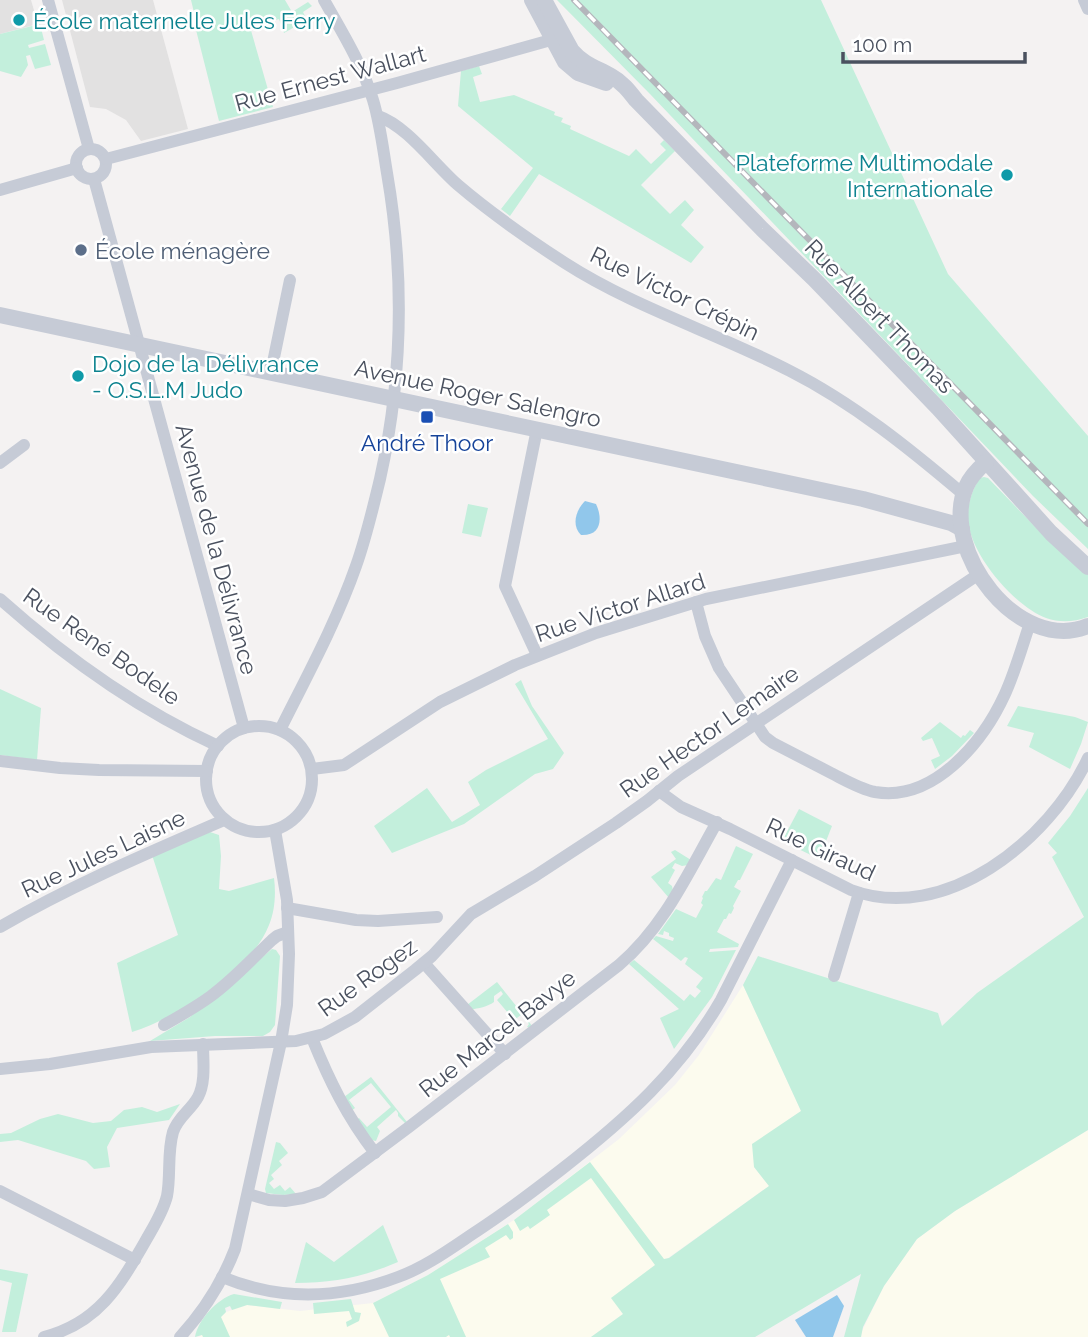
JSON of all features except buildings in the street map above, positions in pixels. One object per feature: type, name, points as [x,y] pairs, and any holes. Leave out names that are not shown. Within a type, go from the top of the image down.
[{"type":"street","points":[[48,0],[89,149]]},
{"type":"street","points":[[280,730],[328,636],[357,564],[375,502],[395,399],[399,343],[400,281],[394,212],[377,116],[359,64],[324,0]]},
{"type":"street","name":"Rue Albert Thomas","points":[[532,0],[558,38],[581,60],[617,79],[938,408],[1051,533],[1088,566]]},
{"type":"street","name":"Rue Albert Thomas","points":[[544,0],[552,13],[558,38]]},
{"type":"street","points":[[1084,0],[1088,9]]},
{"type":"street","name":"Rue Ernest Wallart","points":[[106,159],[558,38]]},
{"type":"street","name":"Rue Victor Crépin","points":[[377,116],[399,127],[484,206],[566,264],[600,284],[804,378],[866,419],[962,501]]},
{"type":"street","points":[[84,150],[101,152],[106,159],[106,169],[94,179],[86,178],[77,169],[78,158],[84,150]]},
{"type":"street","points":[[0,190],[77,169]]},
{"type":"street","name":"Avenue de la Délivrance","points":[[94,179],[244,728]]},
{"type":"street","points":[[271,372],[290,279]]},
{"type":"street","name":"Avenue Roger Salengro","points":[[0,315],[863,499],[951,523],[962,529]]},
{"type":"street","points":[[537,429],[505,586],[537,656]]},
{"type":"street","points":[[0,463],[24,445]]},
{"type":"street","points":[[986,462],[969,480],[962,501],[962,529],[966,546],[979,574],[1012,611],[1030,623],[1063,631],[1088,626]]},
{"type":"street","name":"Avenue Roger Salengro","points":[[863,499],[946,511],[958,510],[962,501]]},
{"type":"street","name":"Rue Victor Allard","points":[[312,769],[339,766],[351,761],[440,702],[483,680],[622,624],[696,602],[966,546]]},
{"type":"street","name":"Rue Hector Lemaire","points":[[463,921],[634,811],[678,776],[979,574]]},
{"type":"street","name":"Rue René Bodele","points":[[0,599],[52,642],[107,682],[164,718],[218,746]]},
{"type":"street","points":[[696,602],[713,656],[765,737],[855,785],[879,793],[915,788],[933,780],[969,749],[985,729],[1005,693],[1030,623]]},
{"type":"street","points":[[256,726],[280,730],[300,744],[307,755],[313,784],[309,800],[301,813],[289,824],[275,830],[243,830],[224,820],[211,801],[206,782],[211,758],[218,746],[234,732],[256,726]]},
{"type":"street","name":"Rue Giraud","points":[[659,791],[676,804],[859,893],[881,898],[912,898],[953,886],[989,868],[1026,842],[1052,816],[1069,793],[1088,758]]},
{"type":"street","points":[[0,761],[99,771],[207,771]]},
{"type":"street","name":"Rue Jules Laisne","points":[[0,927],[94,877],[224,820]]},
{"type":"street","name":"Rue Marcel Bavye","points":[[248,1194],[285,1201],[316,1195],[329,1188],[619,965],[639,946],[666,912],[717,822]]},
{"type":"street","points":[[180,1337],[222,1277],[238,1239],[281,1042],[287,997],[288,932],[286,892],[275,830]]},
{"type":"street","points":[[222,1277],[251,1288],[288,1294],[325,1294],[372,1285],[420,1267],[529,1196],[629,1113],[686,1053],[721,1000],[792,860]]},
{"type":"street","points":[[834,976],[859,893]]},
{"type":"street","points":[[287,908],[368,921],[437,916]]},
{"type":"street","name":"Rue Rogez","points":[[0,1069],[64,1062],[134,1049],[312,1038],[348,1022],[424,963],[463,921]]},
{"type":"street","points":[[164,1025],[211,996],[272,940],[288,932]]},
{"type":"street","points":[[424,963],[505,1054]]},
{"type":"street","points":[[312,1038],[341,1104],[375,1153]]},
{"type":"street","points":[[44,1337],[78,1323],[105,1303],[135,1260],[160,1216],[166,1199],[173,1134],[179,1120],[199,1096],[203,1044]]},
{"type":"street","points":[[0,1191],[135,1260]]},
{"type":"shaded area","name":"École maternelle Jules Ferry","points":[[0,0],[31,0],[38,24],[0,34]]},
{"type":"shaded area","points":[[62,0],[153,0],[188,129],[141,141],[126,120],[106,109],[90,107]]},
{"type":"shaded area","points":[[743,985],[801,1111],[782,1124],[754,1167],[769,1186],[612,1298],[623,1314],[591,1337],[199,1337],[226,1312],[247,1305],[300,1311],[373,1303],[428,1275],[514,1220],[619,1139],[675,1085],[699,1055]]},
{"type":"shaded area","points":[[1088,1130],[1088,1337],[861,1337],[884,1286],[917,1239],[955,1211]]},
{"type":"green space","points":[[191,0],[285,0],[292,12],[308,2],[312,6],[303,12],[307,20],[284,33],[279,19],[250,27],[273,107],[219,121]]},
{"type":"green space","points":[[557,0],[821,0],[948,274],[1088,436],[1088,549],[1033,496]]},
{"type":"green space","points":[[40,24],[44,40],[28,45],[29,48],[45,44],[51,65],[35,69],[30,55],[26,56],[28,65],[21,77],[0,71],[0,34]]},
{"type":"green space","points":[[479,66],[482,74],[473,77],[480,102],[514,95],[555,112],[554,115],[563,118],[561,122],[571,126],[570,129],[629,156],[636,149],[651,164],[666,150],[660,144],[664,140],[675,151],[641,185],[670,214],[685,200],[694,210],[681,225],[704,247],[691,263],[539,174],[510,216],[501,209],[533,168],[458,106],[461,71]]},
{"type":"green space","points":[[984,477],[1088,575],[1088,617],[1067,621],[1046,618],[1020,602],[995,577],[976,547],[968,519],[972,492],[980,478]]},
{"type":"green space","points":[[468,504],[488,508],[481,537],[462,533]]},
{"type":"green space","points":[[521,680],[532,706],[564,753],[553,769],[535,774],[464,824],[392,853],[374,826],[427,788],[452,822],[480,805],[468,782],[548,739],[515,684]]},
{"type":"green space","points":[[0,689],[41,708],[37,760],[0,755]]},
{"type":"green space","points":[[1018,706],[1088,722],[1070,769],[1029,747],[1034,733],[1007,726]]},
{"type":"green space","points":[[940,722],[961,738],[970,730],[974,733],[935,769],[931,760],[940,756],[932,738],[923,741],[921,738]]},
{"type":"green space","points":[[1088,788],[1088,1130],[955,1211],[917,1239],[884,1286],[863,1327],[861,1337],[844,1337],[861,1274],[755,1337],[591,1337],[623,1314],[611,1298],[655,1265],[591,1178],[547,1210],[550,1215],[530,1229],[528,1226],[520,1231],[514,1220],[590,1162],[664,1259],[769,1186],[754,1167],[752,1144],[801,1111],[743,985],[758,956],[938,1013],[942,1026],[977,993],[1084,917],[1052,857],[1057,853],[1048,843]]},
{"type":"green space","points":[[799,809],[832,826],[819,859],[782,841]]},
{"type":"green space","points":[[210,832],[219,835],[219,889],[229,891],[274,878],[275,902],[269,925],[260,943],[246,960],[211,991],[171,1016],[132,1032],[117,963],[178,935],[152,855]]},
{"type":"green space","points":[[736,846],[753,854],[734,887],[741,891],[734,908],[717,932],[739,944],[738,947],[710,949],[709,952],[736,950],[712,997],[674,1049],[660,1018],[679,1009],[629,964],[634,960],[684,1001],[690,994],[695,998],[701,991],[696,987],[703,978],[685,964],[688,958],[685,957],[681,961],[653,939],[656,936],[673,941],[674,938],[669,936],[669,933],[664,931],[663,935],[658,934],[676,909],[696,918],[703,905],[701,903],[705,891],[716,878],[721,880]]},
{"type":"green space","points":[[675,850],[691,860],[688,865],[675,863],[672,868],[675,870],[668,883],[673,891],[669,898],[651,877],[676,859],[671,852]]},
{"type":"green space","points":[[272,949],[280,956],[275,1025],[270,1032],[263,1036],[215,1036],[150,1041],[190,1017]]},
{"type":"green space","points":[[497,982],[533,1027],[527,1027],[529,1024],[521,1015],[514,1020],[497,1000],[503,994],[501,991],[494,996],[494,1002],[491,1004],[470,1010],[467,1005]]},
{"type":"green space","points":[[371,1077],[407,1122],[406,1124],[398,1116],[396,1110],[377,1127],[380,1131],[376,1141],[371,1140],[356,1120],[359,1118],[367,1127],[391,1107],[371,1083],[349,1100],[355,1108],[351,1111],[344,1097]]},
{"type":"green space","points":[[180,1104],[169,1120],[117,1128],[107,1147],[110,1167],[94,1169],[86,1161],[18,1140],[0,1142],[0,1134],[11,1133],[40,1119],[58,1114],[93,1123],[111,1121],[124,1110],[142,1107],[157,1112]]},
{"type":"green space","points":[[276,1142],[288,1153],[279,1161],[282,1165],[271,1175],[274,1179],[269,1183],[274,1189],[280,1185],[285,1191],[290,1187],[296,1194],[266,1193]]},
{"type":"green space","points":[[508,1224],[513,1238],[510,1240],[506,1235],[485,1248],[490,1257],[440,1279],[466,1337],[389,1337],[373,1303],[428,1275]]},
{"type":"green space","points":[[383,1225],[398,1262],[348,1278],[295,1283],[306,1242],[334,1262]]},
{"type":"green space","points":[[0,1269],[28,1274],[16,1332],[2,1332],[12,1283],[0,1280]]},
{"type":"green space","points":[[234,1294],[282,1302],[280,1309],[247,1305],[232,1310],[230,1306],[225,1308],[226,1312],[221,1317],[230,1337],[195,1337],[209,1311],[221,1300]]},
{"type":"green space","points":[[351,1299],[355,1312],[361,1313],[359,1321],[347,1327],[346,1322],[352,1319],[349,1311],[314,1314],[313,1303]]},
{"type":"water","points":[[585,501],[596,504],[600,521],[593,533],[581,535],[576,527],[576,518]]},
{"type":"water","points":[[837,1295],[844,1306],[833,1337],[806,1337],[795,1320]]},
{"type":"railway","points":[[574,0],[1088,524]]},
{"type":"place","name":"École maternelle Jules Ferry","points":[[19,20]]},
{"type":"place","name":"Plateforme Multimodale Internationale","points":[[1007,175]]},
{"type":"place","name":"École ménagère","points":[[81,250]]},
{"type":"place","name":"Dojo de la Délivrance - O.S.L.M Judo","points":[[78,376]]},
{"type":"place","name":"André Thoor","points":[[427,417]]}]
